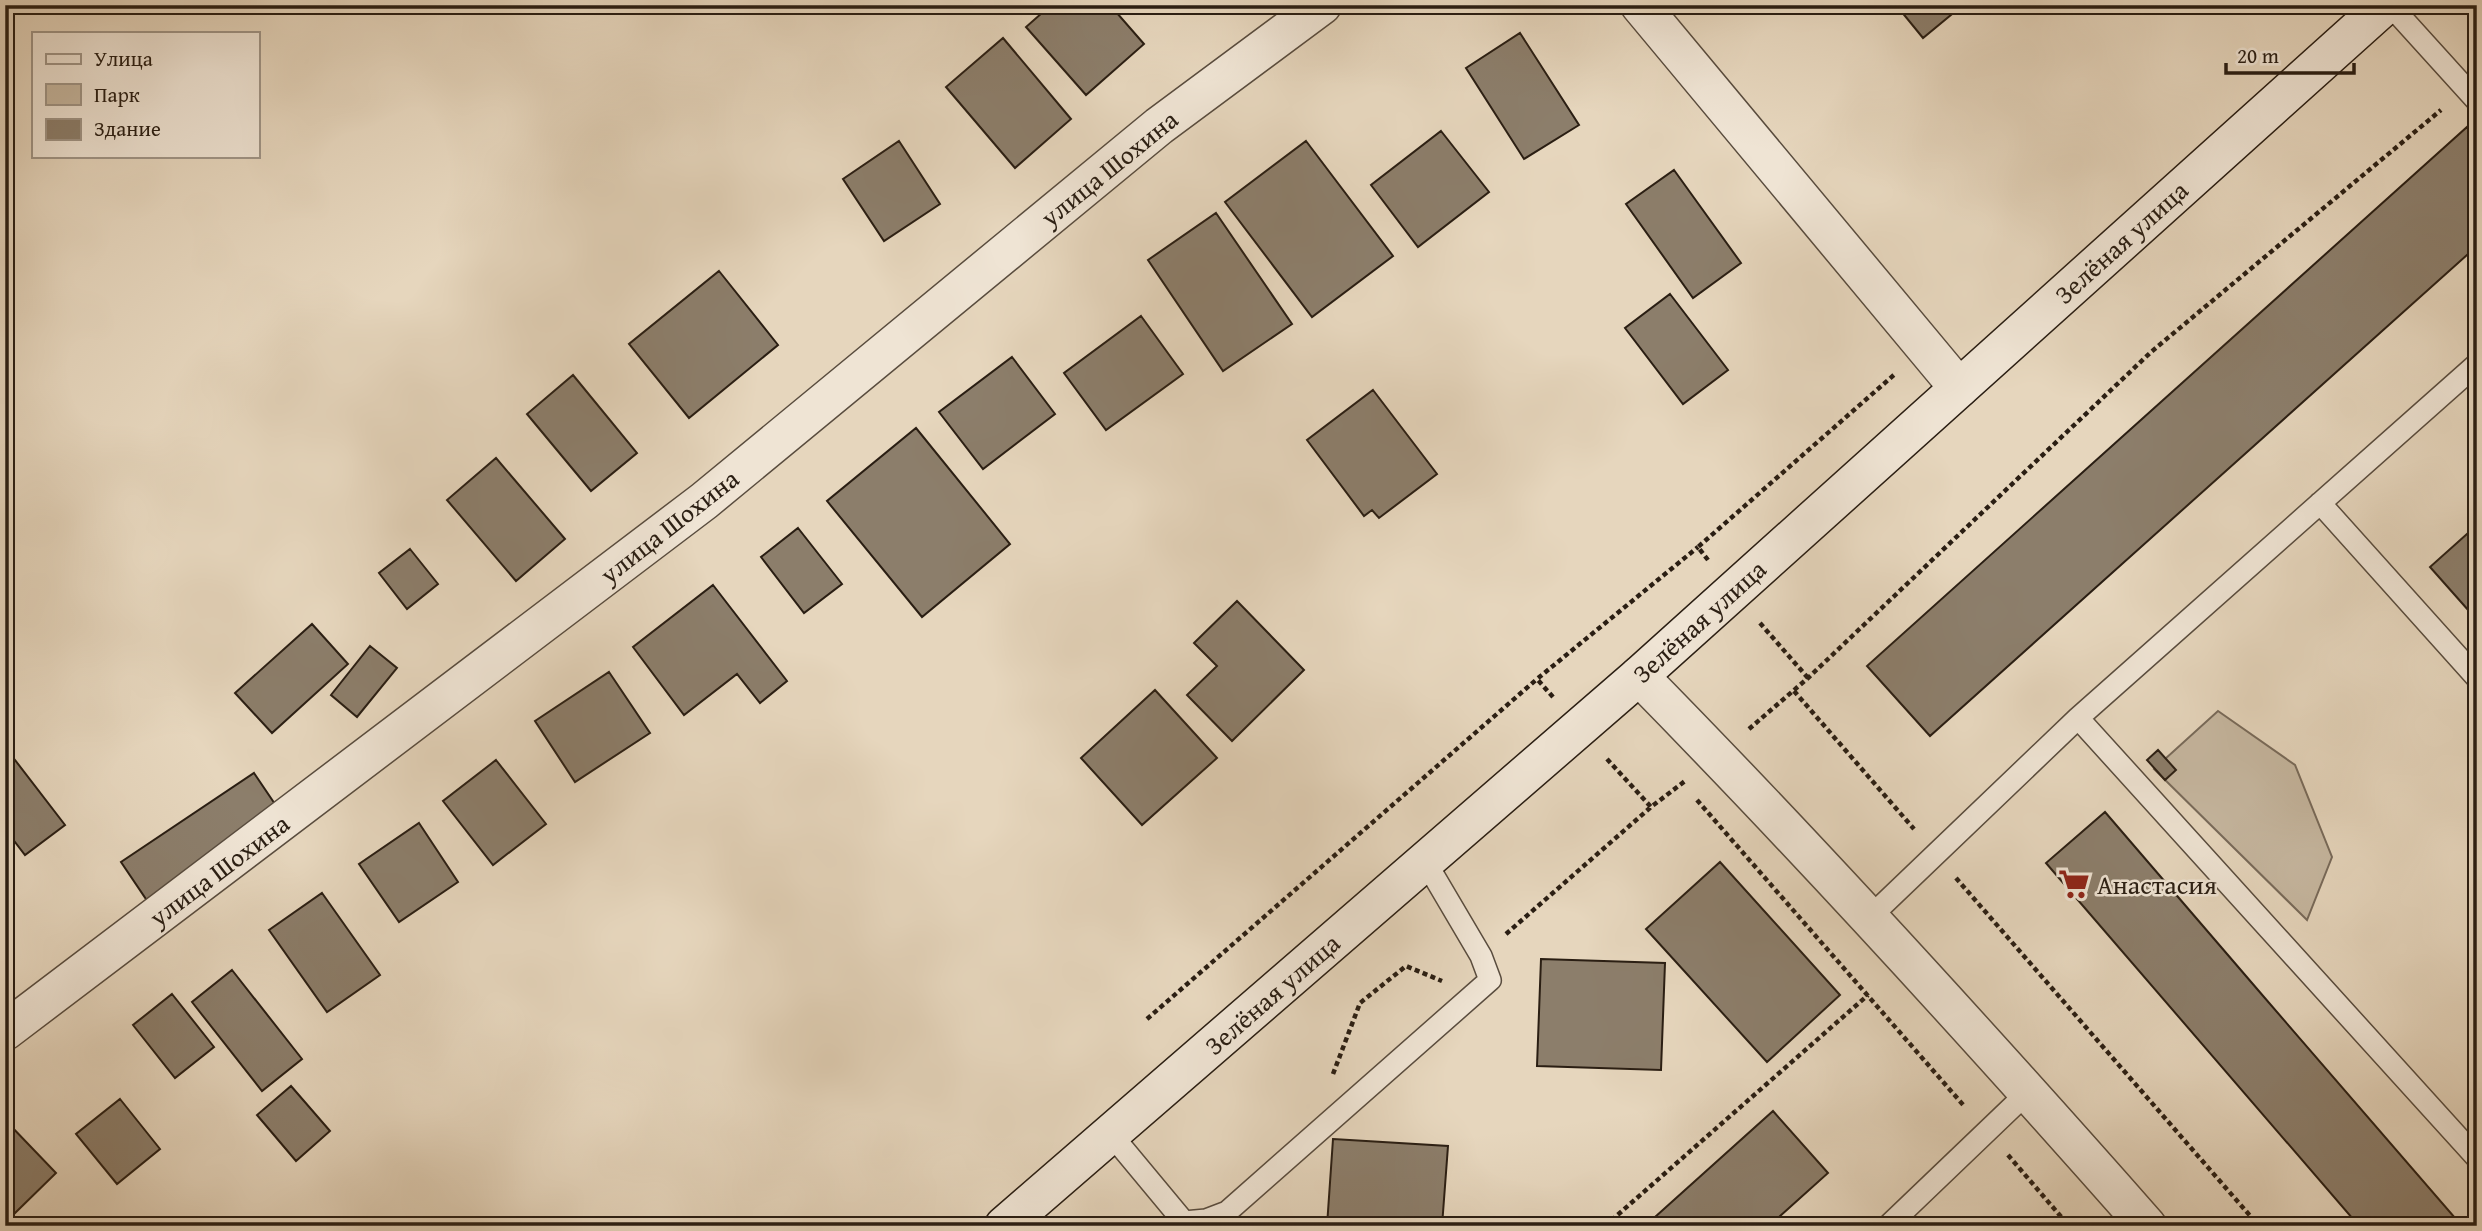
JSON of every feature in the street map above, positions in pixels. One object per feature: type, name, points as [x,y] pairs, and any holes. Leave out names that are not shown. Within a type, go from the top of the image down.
[{"type":"street","name":"улица Шохина","points":[[5,1031],[704,501],[1159,126],[1322,5]]},
{"type":"street","points":[[1640,5],[1959,388]]},
{"type":"street","name":"Зелёная улица","points":[[1004,1226],[1639,676],[2388,5]]},
{"type":"street","points":[[1639,676],[1718,756],[1869,918],[2147,1226]]},
{"type":"lane","points":[[2388,5],[2471,95]]},
{"type":"lane","points":[[1869,918],[2078,718],[2477,364]]},
{"type":"lane","points":[[2320,503],[2477,678]]},
{"type":"lane","points":[[2078,718],[2477,1158]]},
{"type":"lane","points":[[1110,1133],[1182,1224],[1206,1220],[1227,1212],[1490,980],[1481,956],[1425,861]]},
{"type":"lane","points":[[1888,1226],[2028,1092]]},
{"type":"path","points":[[1481,956],[1651,807],[1718,756],[1794,691],[2151,352],[2471,95]]},
{"type":"path","points":[[1808,678],[1732,591],[1698,547],[1896,373]]},
{"type":"path","points":[[1147,1019],[1537,679]]},
{"type":"path","points":[[1794,691],[2259,1226]]},
{"type":"path","points":[[1691,794],[2069,1226]]},
{"type":"path","points":[[1331,1077],[1360,1003],[1406,966],[1474,994]]},
{"type":"path","points":[[1605,1226],[1868,995]]},
{"type":"green space","points":[[2218,711],[2295,765],[2332,857],[2307,920],[2154,769]]},
{"type":"building","points":[[1051,5],[1110,5],[1144,44],[1086,95],[1026,27]]},
{"type":"building","points":[[1896,5],[1963,5],[1923,38]]},
{"type":"building","points":[[1520,33],[1579,125],[1524,159],[1466,68]]},
{"type":"building","points":[[1003,38],[1071,119],[1015,168],[946,87]]},
{"type":"building","points":[[2467,127],[2477,138],[2477,246],[1930,736],[1867,666]]},
{"type":"building","points":[[1441,131],[1489,192],[1418,247],[1371,185]]},
{"type":"building","points":[[899,141],[940,204],[884,241],[843,179]]},
{"type":"building","points":[[1306,141],[1393,256],[1312,317],[1225,202]]},
{"type":"building","points":[[1674,170],[1741,263],[1693,298],[1626,204]]},
{"type":"building","points":[[1216,213],[1292,324],[1223,371],[1148,260]]},
{"type":"building","points":[[719,271],[778,345],[689,418],[629,344]]},
{"type":"building","points":[[1670,294],[1728,370],[1683,404],[1625,328]]},
{"type":"building","points":[[1141,316],[1183,374],[1106,430],[1064,373]]},
{"type":"building","points":[[1012,357],[1055,414],[983,469],[939,412]]},
{"type":"building","points":[[573,375],[637,453],[591,491],[527,414]]},
{"type":"building","points":[[1373,390],[1437,474],[1379,518],[1372,510],[1364,516],[1307,440]]},
{"type":"building","points":[[916,428],[1010,544],[922,617],[827,501]]},
{"type":"building","points":[[496,458],[565,539],[516,581],[447,500]]},
{"type":"building","points":[[2477,525],[2477,620],[2430,567]]},
{"type":"building","points":[[798,528],[842,584],[804,613],[761,557]]},
{"type":"building","points":[[410,549],[438,584],[407,609],[379,573]]},
{"type":"building","points":[[713,585],[787,681],[760,703],[737,674],[684,715],[633,647]]},
{"type":"building","points":[[1237,601],[1304,670],[1232,741],[1187,695],[1217,666],[1194,643]]},
{"type":"building","points":[[312,624],[348,664],[272,733],[235,693]]},
{"type":"building","points":[[370,646],[397,668],[357,717],[331,695]]},
{"type":"building","points":[[609,672],[650,733],[575,782],[535,721]]},
{"type":"building","points":[[1155,690],[1217,758],[1142,825],[1081,758]]},
{"type":"building","points":[[5,747],[65,825],[25,855],[5,829]]},
{"type":"building","points":[[2158,750],[2176,770],[2165,780],[2147,760]]},
{"type":"building","points":[[496,760],[546,824],[493,865],[443,801]]},
{"type":"building","points":[[254,773],[281,813],[148,902],[121,862]]},
{"type":"building","points":[[2105,812],[2462,1226],[2359,1226],[2046,863]]},
{"type":"building","points":[[419,823],[458,882],[399,922],[359,864]]},
{"type":"building","points":[[1720,862],[1840,995],[1767,1062],[1646,929]]},
{"type":"building","points":[[322,893],[380,975],[327,1012],[269,930]]},
{"type":"building","points":[[1541,959],[1665,963],[1661,1070],[1537,1066]]},
{"type":"building","points":[[232,970],[302,1059],[262,1091],[192,1002]]},
{"type":"building","points":[[172,994],[214,1047],[175,1078],[133,1025]]},
{"type":"building","points":[[291,1086],[330,1131],[296,1161],[257,1115]]},
{"type":"building","points":[[120,1099],[160,1149],[117,1184],[76,1134]]},
{"type":"building","points":[[1773,1111],[1828,1173],[1769,1226],[1645,1226]]},
{"type":"building","points":[[8,1123],[56,1173],[14,1214],[5,1205],[5,1125]]},
{"type":"building","points":[[1333,1139],[1448,1146],[1442,1226],[1327,1226]]},
{"type":"place","name":"Анастасия","points":[[2074,884]]}]
